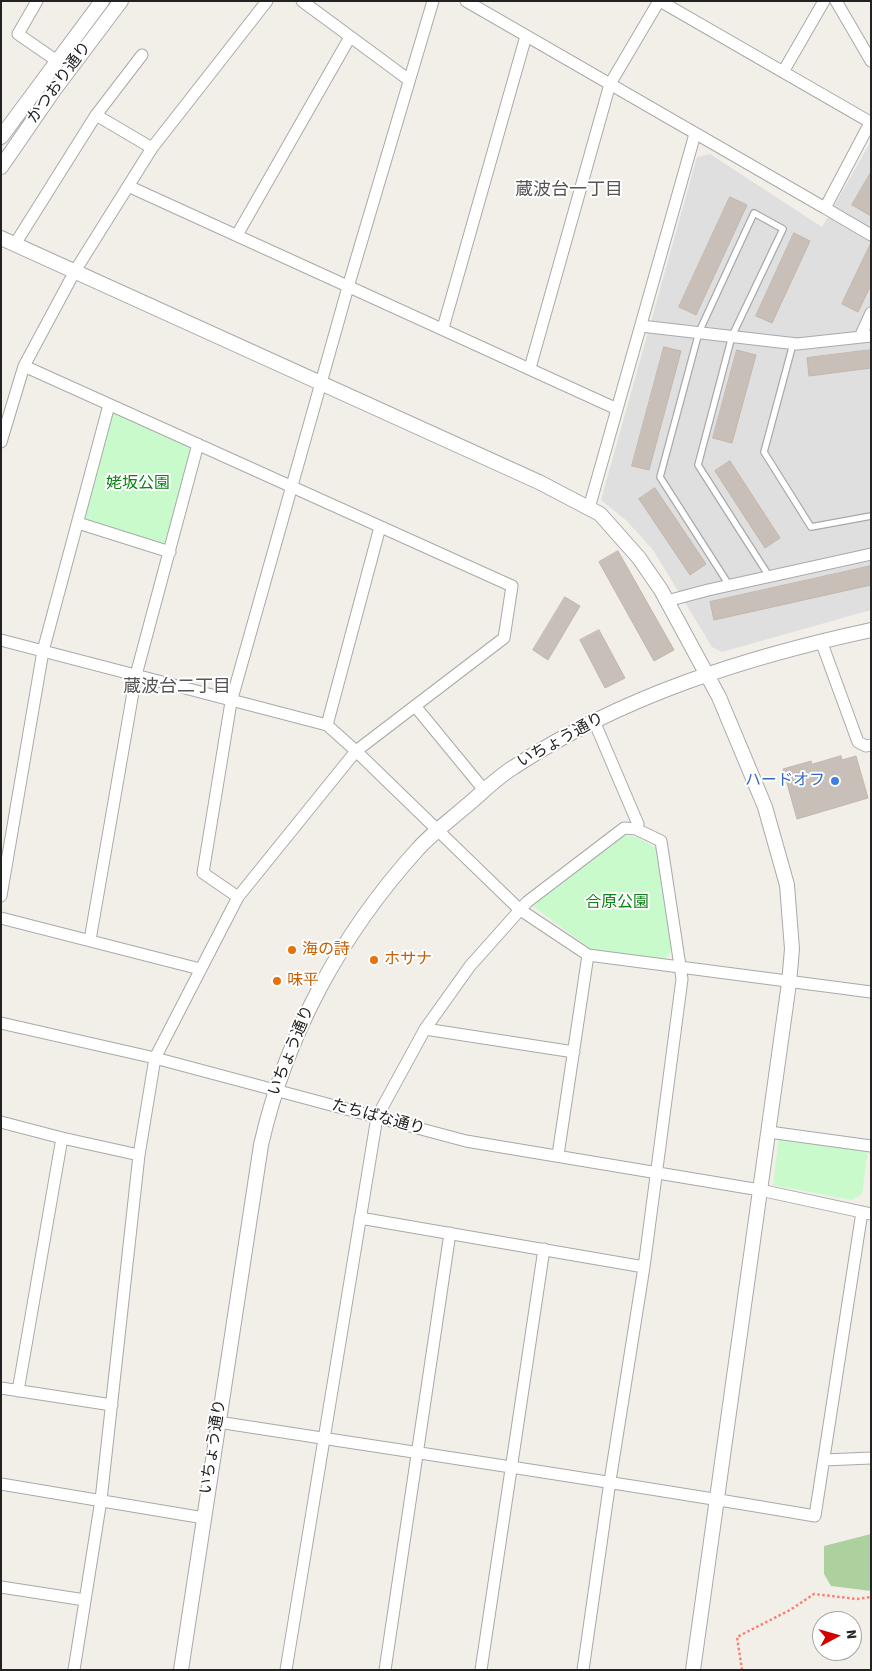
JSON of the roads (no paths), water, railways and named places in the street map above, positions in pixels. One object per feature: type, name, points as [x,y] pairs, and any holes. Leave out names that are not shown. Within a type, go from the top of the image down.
[{"type":"street","points":[[37,1],[18,34],[56,61]]},
{"type":"street","name":"かつおり通り","points":[[1,137],[102,1]]},
{"type":"street","name":"かつおり通り","points":[[1,167],[54,90],[121,1]]},
{"type":"street","points":[[1,442],[24,366],[75,271],[152,148],[267,1]]},
{"type":"street","points":[[302,1],[409,80]]},
{"type":"street","points":[[238,897],[202,874],[231,702],[348,287],[433,1]]},
{"type":"street","points":[[466,1],[871,235]]},
{"type":"street","points":[[530,368],[610,84],[659,1],[870,121],[825,208]]},
{"type":"street","points":[[783,72],[824,1]]},
{"type":"street","points":[[836,1],[871,61]]},
{"type":"street","points":[[443,328],[526,36]]},
{"type":"street","points":[[237,235],[350,37]]},
{"type":"street","points":[[15,244],[96,115],[142,55]]},
{"type":"street","points":[[96,115],[152,148]]},
{"type":"street","points":[[589,508],[695,134]]},
{"type":"street","points":[[128,186],[617,408]]},
{"type":"street","points":[[1,238],[546,486],[600,514],[639,558],[667,601],[719,697],[765,807],[787,885],[791,918],[789,983],[693,1670]]},
{"type":"street","points":[[641,326],[793,344],[865,336],[871,313]]},
{"type":"street","points":[[24,366],[512,586],[504,638],[356,751],[238,897],[155,1058],[139,1155],[101,1500],[74,1670]]},
{"type":"street","points":[[1,896],[43,651],[109,404]]},
{"type":"street","points":[[90,940],[136,675],[198,444]]},
{"type":"street","points":[[78,523],[170,552]]},
{"type":"street","points":[[327,725],[380,527]]},
{"type":"street","points":[[667,601],[729,585],[871,554]]},
{"type":"street","name":"いちょう通り","points":[[181,1670],[254,1179],[275,1092],[290,1051],[319,987],[349,938],[384,889],[418,848],[484,790],[513,768],[594,721],[640,699],[707,674],[821,641],[871,630]]},
{"type":"street","points":[[1,640],[231,702],[327,725],[519,909],[588,955],[789,983],[871,992]]},
{"type":"street","points":[[821,641],[858,742],[866,746],[871,745]]},
{"type":"street","points":[[415,706],[484,790]]},
{"type":"street","points":[[594,721],[638,824],[636,829]]},
{"type":"street","points":[[286,1670],[377,1116],[425,1029],[470,966],[519,909],[624,828],[636,829],[661,841],[682,968],[644,1267],[583,1670]]},
{"type":"street","points":[[1,918],[200,969]]},
{"type":"street","points":[[558,1155],[588,955]]},
{"type":"street","name":"たちばな通り","points":[[1,1023],[155,1058],[275,1092],[377,1116],[466,1141],[760,1190],[866,1213]]},
{"type":"street","points":[[425,1029],[574,1052]]},
{"type":"street","points":[[1,1122],[139,1155]]},
{"type":"street","points":[[769,1132],[871,1146]]},
{"type":"street","points":[[18,1391],[62,1138]]},
{"type":"street","points":[[218,1422],[418,1454],[511,1466],[815,1516],[866,1213]]},
{"type":"street","points":[[360,1218],[644,1267]]},
{"type":"street","points":[[385,1670],[450,1233]]},
{"type":"street","points":[[481,1670],[544,1249]]},
{"type":"street","points":[[1,1388],[112,1405]]},
{"type":"street","points":[[824,1460],[871,1458]]},
{"type":"street","points":[[1,1484],[204,1518]]},
{"type":"street","points":[[1,1587],[85,1600]]},
{"type":"lane","points":[[729,585],[660,477],[699,332],[754,213],[783,229],[732,336],[698,465],[769,576]]},
{"type":"lane","points":[[793,344],[764,452],[811,527],[871,516]]},
{"type":"place","name":"ハードオフ","points":[[835,781]]},
{"type":"place","name":"海の詩","points":[[292,950]]},
{"type":"place","name":"ホサナ","points":[[374,960]]},
{"type":"place","name":"味平","points":[[277,981]]},
{"type":"district","name":"蔵波台一丁目","points":[[569,191]]},
{"type":"district","name":"蔵波台二丁目","points":[[177,688]]},
{"type":"park label","name":"姥坂公園","points":[[138,484]]},
{"type":"park label","name":"合原公園","points":[[617,903]]}]
